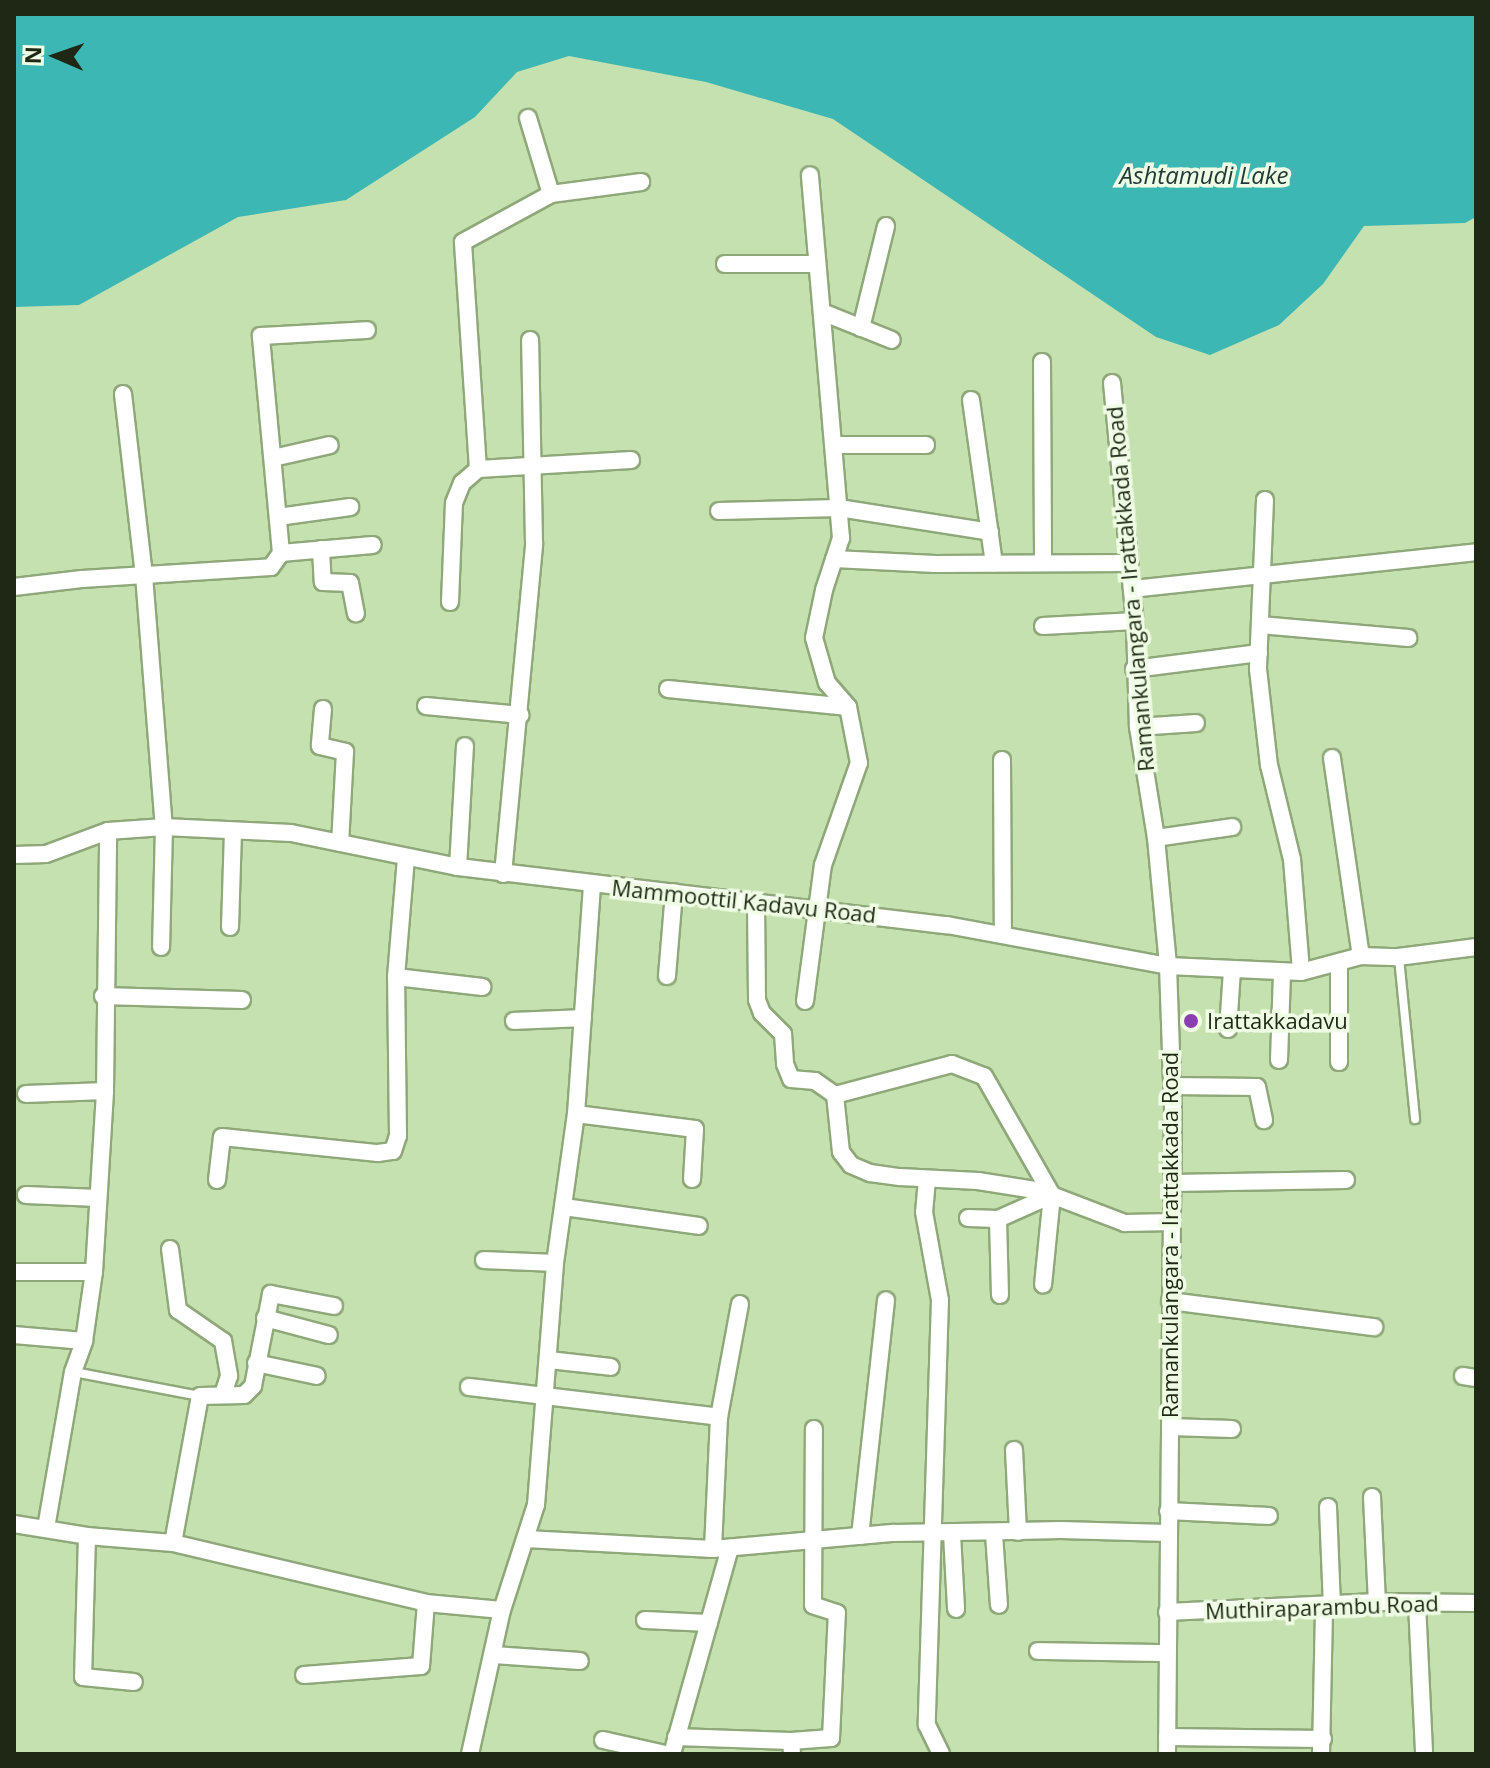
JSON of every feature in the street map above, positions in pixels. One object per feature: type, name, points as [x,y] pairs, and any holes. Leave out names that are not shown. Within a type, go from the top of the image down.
[{"type":"street","points":[[528,118],[551,194]]},
{"type":"street","points":[[805,1001],[823,865],[859,763],[848,707],[827,683],[814,638],[841,538],[810,175]]},
{"type":"street","points":[[478,469],[463,242],[551,194],[641,182]]},
{"type":"street","points":[[861,328],[886,226]]},
{"type":"street","points":[[725,264],[817,264]]},
{"type":"street","points":[[822,312],[892,340]]},
{"type":"street","points":[[14,587],[271,567],[281,553],[261,336],[367,330]]},
{"type":"street","points":[[503,874],[521,715],[533,558],[535,464],[530,340]]},
{"type":"street","points":[[1042,362],[1043,563]]},
{"type":"street","name":"Ramankulangara - Irattakkada Road","points":[[1112,383],[1135,621],[1138,727],[1156,838],[1168,966],[1172,1222],[1167,1746]]},
{"type":"street","points":[[123,394],[144,575],[164,827],[161,947]]},
{"type":"street","points":[[971,400],[994,563]]},
{"type":"street","points":[[273,458],[330,445]]},
{"type":"street","points":[[833,445],[926,445]]},
{"type":"street","points":[[450,602],[454,503],[462,483],[478,469],[631,460]]},
{"type":"street","points":[[1265,500],[1259,653],[1269,765],[1292,859],[1301,972]]},
{"type":"street","points":[[278,517],[350,507]]},
{"type":"street","points":[[719,511],[839,508],[990,532]]},
{"type":"street","points":[[281,553],[373,545]]},
{"type":"street","points":[[321,549],[323,582],[350,583],[356,613]]},
{"type":"street","points":[[1132,589],[1476,552]]},
{"type":"street","points":[[834,559],[1129,563]]},
{"type":"street","points":[[1043,626],[1135,621]]},
{"type":"street","points":[[1260,625],[1408,638]]},
{"type":"street","points":[[1134,669],[1259,653]]},
{"type":"street","points":[[668,689],[848,707]]},
{"type":"street","points":[[426,706],[521,715]]},
{"type":"street","points":[[323,709],[320,746],[345,752],[340,843]]},
{"type":"street","points":[[1138,727],[1196,723]]},
{"type":"street","points":[[458,867],[465,746]]},
{"type":"street","points":[[1332,758],[1361,956]]},
{"type":"street","points":[[1002,760],[1003,934]]},
{"type":"street","name":"Mammoottil Kadavu Road","points":[[14,855],[46,854],[108,831],[164,827],[291,833],[503,874],[674,892],[1003,934],[1168,966],[1301,972],[1339,965],[1361,956],[1398,957],[1476,947]]},
{"type":"street","points":[[1156,838],[1232,827]]},
{"type":"street","points":[[46,1528],[73,1372],[84,1341],[94,1272],[105,1091],[103,996],[108,831]]},
{"type":"street","points":[[230,927],[233,831]]},
{"type":"street","points":[[217,1180],[222,1137],[378,1153],[393,1151],[398,1136],[396,977],[406,857]]},
{"type":"street","points":[[470,1754],[502,1610],[536,1505],[555,1263],[576,1114],[592,884]]},
{"type":"street","points":[[667,976],[674,892]]},
{"type":"street","points":[[756,903],[757,1000],[762,1013],[783,1034],[785,1064],[791,1079],[815,1081],[835,1095],[841,1152],[851,1165],[870,1173],[978,1181],[1052,1195],[1125,1223],[1172,1222]]},
{"type":"street","points":[[1339,965],[1339,1062]]},
{"type":"street","points":[[1228,1029],[1232,970]]},
{"type":"street","points":[[1279,1060],[1282,973]]},
{"type":"street","points":[[396,977],[482,987]]},
{"type":"street","points":[[103,996],[242,1000]]},
{"type":"street","points":[[514,1021],[583,1018]]},
{"type":"street","points":[[835,1095],[952,1064],[984,1076],[1052,1195],[1043,1285]]},
{"type":"street","points":[[1172,1086],[1257,1087],[1264,1120]]},
{"type":"street","points":[[26,1094],[105,1091]]},
{"type":"street","points":[[576,1114],[695,1129],[692,1179]]},
{"type":"street","points":[[927,1179],[924,1212],[940,1300],[927,1725],[941,1754]]},
{"type":"street","points":[[1172,1183],[1346,1180]]},
{"type":"street","points":[[26,1195],[98,1198]]},
{"type":"street","points":[[968,1218],[998,1219],[1052,1195]]},
{"type":"street","points":[[564,1207],[699,1226]]},
{"type":"street","points":[[998,1219],[1000,1295]]},
{"type":"street","points":[[170,1249],[178,1310],[223,1341],[229,1376],[223,1395]]},
{"type":"street","points":[[484,1260],[555,1263]]},
{"type":"street","points":[[14,1272],[94,1272]]},
{"type":"street","points":[[173,1543],[200,1396],[244,1395],[253,1386],[271,1294],[334,1306]]},
{"type":"street","points":[[860,1536],[886,1300]]},
{"type":"street","points":[[1170,1301],[1374,1327]]},
{"type":"street","points":[[672,1754],[709,1623],[722,1549],[719,1417],[740,1304]]},
{"type":"street","points":[[265,1318],[329,1335]]},
{"type":"street","points":[[14,1335],[84,1341]]},
{"type":"street","points":[[549,1360],[611,1367]]},
{"type":"street","points":[[256,1363],[317,1376]]},
{"type":"street","points":[[469,1387],[719,1417]]},
{"type":"street","points":[[1170,1427],[1232,1429]]},
{"type":"street","points":[[676,1737],[792,1747],[831,1738],[837,1613],[813,1605],[810,1541],[814,1429]]},
{"type":"street","points":[[1014,1450],[1018,1532]]},
{"type":"street","points":[[1372,1497],[1377,1602]]},
{"type":"street","points":[[1167,1746],[1322,1746],[1328,1606],[1328,1507]]},
{"type":"street","points":[[1168,1511],[1269,1516]]},
{"type":"street","points":[[14,1524],[87,1536],[173,1543],[426,1603],[502,1610]]},
{"type":"street","points":[[526,1539],[722,1549],[860,1536],[1018,1532],[1168,1533]]},
{"type":"street","points":[[952,1534],[956,1609]]},
{"type":"street","points":[[994,1534],[999,1605]]},
{"type":"street","points":[[87,1536],[83,1677],[134,1682]]},
{"type":"street","name":"Muthiraparambu Road","points":[[1167,1612],[1377,1602],[1476,1603]]},
{"type":"street","points":[[304,1675],[421,1666],[426,1603]]},
{"type":"street","points":[[1417,1603],[1424,1754]]},
{"type":"street","points":[[645,1620],[709,1623]]},
{"type":"street","points":[[1038,1651],[1167,1653]]},
{"type":"street","points":[[494,1655],[580,1661]]},
{"type":"street","points":[[603,1740],[665,1754]]},
{"type":"lane","points":[[1398,957],[1415,1119]]},
{"type":"lane","points":[[73,1372],[200,1396]]},
{"type":"water","name":"Ashtamudi Lake","points":[[14,14],[1476,14],[1476,217],[1465,223],[1364,226],[1323,284],[1279,325],[1210,355],[1156,337],[833,119],[706,82],[569,56],[517,72],[475,117],[346,200],[238,217],[79,305],[14,307]]},
{"type":"place","name":"Irattakkadavu","points":[[1191,1021]]}]
